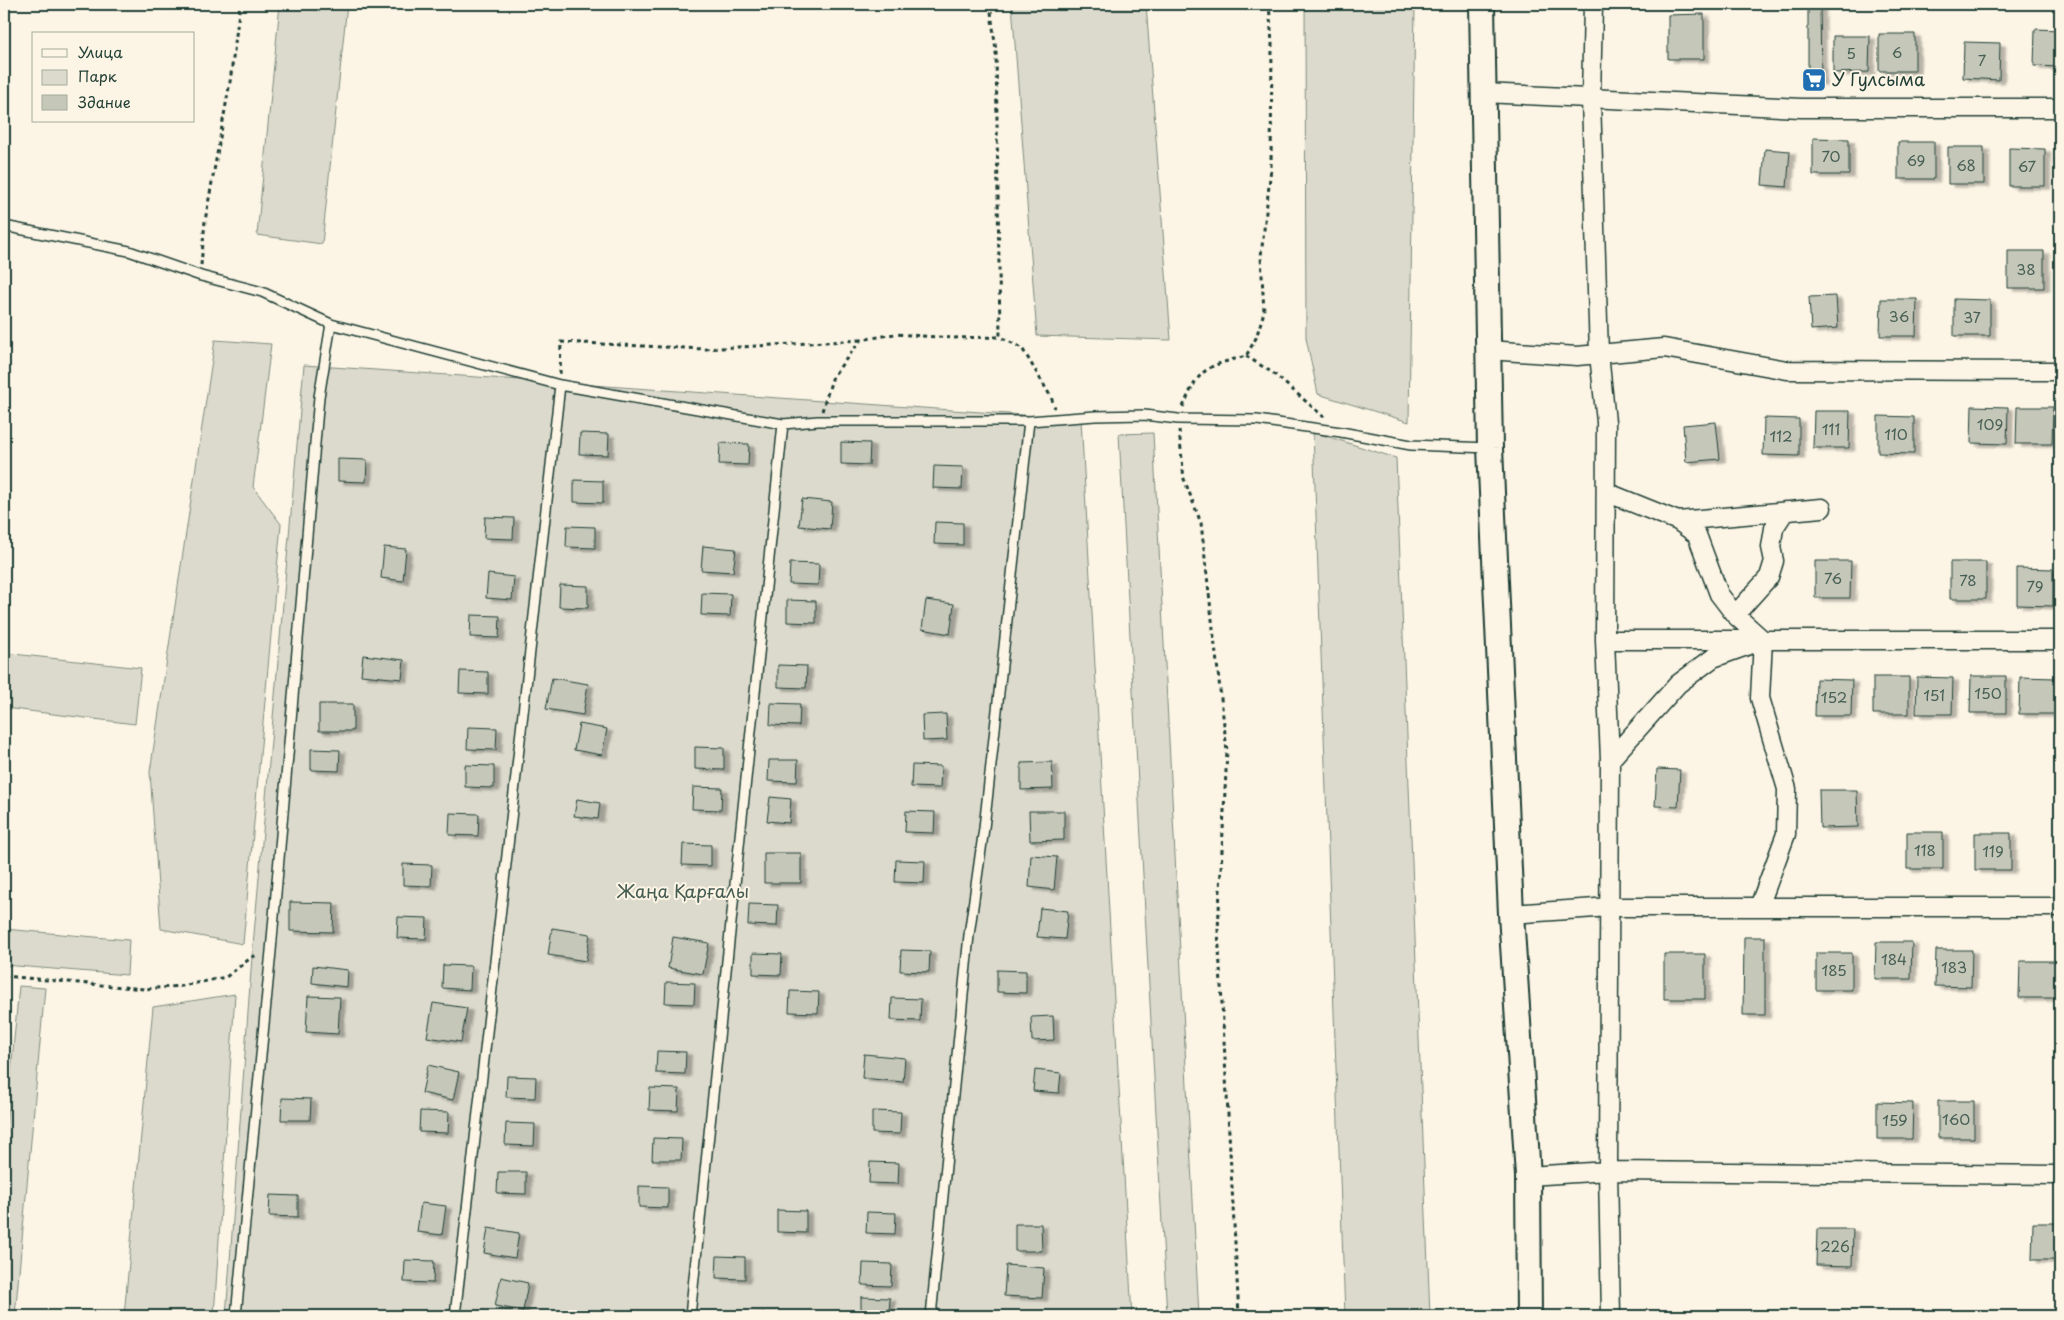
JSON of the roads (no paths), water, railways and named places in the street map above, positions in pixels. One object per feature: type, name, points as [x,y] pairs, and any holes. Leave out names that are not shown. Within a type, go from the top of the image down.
[{"type":"main road","points":[[1482,4],[1482,93],[1490,448],[1511,914],[1528,1176],[1529,1316]]},
{"type":"street","points":[[1593,4],[1591,98],[1600,354],[1606,422],[1605,640],[1610,760],[1608,1171],[1611,1316]]},
{"type":"street","points":[[1482,93],[1801,108],[2060,108]]},
{"type":"street","points":[[1488,350],[1577,356],[1664,348],[1788,370],[2060,370]]},
{"type":"street","points":[[1606,492],[1678,521],[1697,535],[1719,594],[1735,615],[1763,640]]},
{"type":"street","points":[[1678,521],[1822,508]]},
{"type":"street","points":[[1735,615],[1770,577],[1774,561],[1772,547],[1774,528],[1785,511]]},
{"type":"street","points":[[1605,640],[2060,640]]},
{"type":"street","points":[[1610,760],[1678,684],[1713,658],[1763,640]]},
{"type":"street","points":[[1759,907],[1786,834],[1787,807],[1787,789],[1760,698],[1763,640]]},
{"type":"street","points":[[1511,914],[1610,906],[2060,907]]},
{"type":"street","points":[[1528,1176],[1608,1171],[2060,1175]]},
{"type":"lane","points":[[4,226],[128,251],[201,276],[262,292],[331,324],[560,385],[783,424],[818,421],[1029,421],[1144,415],[1257,420],[1341,432],[1411,446],[1490,448]]},
{"type":"lane","points":[[236,1316],[271,951],[319,397],[331,324]]},
{"type":"lane","points":[[455,1316],[560,385]]},
{"type":"lane","points":[[931,1316],[969,935],[984,828],[1029,421]]},
{"type":"lane","points":[[690,1316],[783,424]]},
{"type":"place","name":"У Гулсыма","points":[[1814,80]]},
{"type":"park label","name":"Жаңа Қарғалы","points":[[683,892]]}]
